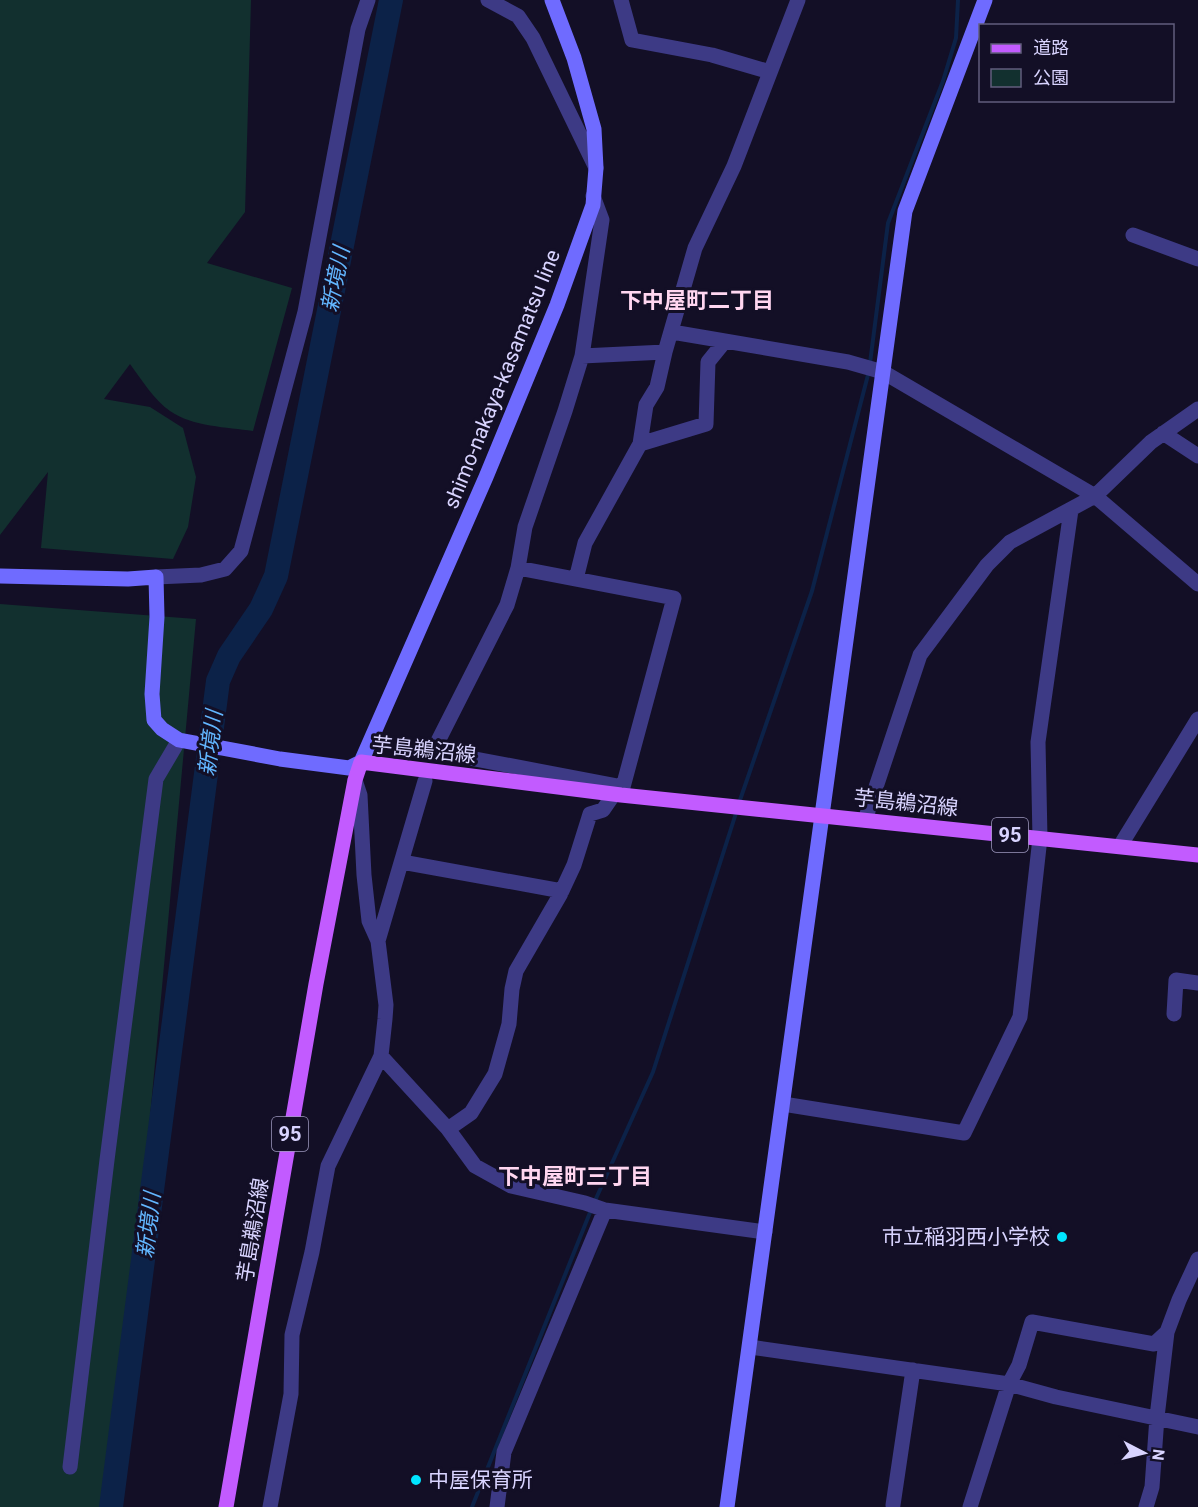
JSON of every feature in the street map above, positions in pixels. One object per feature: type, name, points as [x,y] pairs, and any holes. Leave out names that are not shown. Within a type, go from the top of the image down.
[{"type":"main road","name":"芋島鵜沼線","points":[[226,1507],[316,984],[355,780],[362,762],[737,808],[1198,855]]},
{"type":"street","points":[[0,576],[128,579],[201,575],[225,569],[241,551],[305,312],[358,29],[368,0]]},
{"type":"street","points":[[488,0],[518,16],[533,38],[596,168]]},
{"type":"street","name":"shimo-nakaya-kasamatsu line","points":[[362,762],[495,456],[557,305],[592,205],[596,168],[594,129],[574,58],[552,0]]},
{"type":"street","points":[[621,0],[632,40],[711,55],[770,72]]},
{"type":"street","points":[[576,579],[585,543],[640,444],[646,405],[657,387],[695,248],[734,166],[798,0]]},
{"type":"street","points":[[727,1507],[905,211],[985,0]]},
{"type":"street","points":[[593,196],[602,220],[582,356],[562,422],[525,527],[518,568],[507,605],[433,751],[620,792]]},
{"type":"street","points":[[1134,235],[1198,259]]},
{"type":"street","points":[[672,332],[848,362],[883,372],[1095,496],[1198,584]]},
{"type":"street","points":[[640,444],[706,424],[708,362],[724,341]]},
{"type":"street","points":[[582,356],[665,352]]},
{"type":"street","points":[[865,820],[920,655],[987,565],[1010,542],[1095,496],[1151,442],[1198,409]]},
{"type":"street","points":[[1163,434],[1198,456]]},
{"type":"street","points":[[783,1104],[964,1133],[1020,1017],[1040,838],[1038,742],[1071,510]]},
{"type":"street","points":[[448,1129],[471,1113],[495,1074],[509,1024],[516,971],[562,891],[574,865],[590,814],[603,810],[620,792],[674,598],[518,568]]},
{"type":"street","points":[[156,578],[157,617],[152,693],[154,720],[162,729],[179,740],[280,759],[349,768],[362,762]]},
{"type":"street","points":[[1120,846],[1198,719]]},
{"type":"street","points":[[70,1467],[105,1172],[156,779],[179,740]]},
{"type":"street","points":[[270,1507],[291,1394],[292,1335],[312,1252],[328,1166],[381,1056],[386,1005],[378,941],[369,921],[360,795],[355,780]]},
{"type":"street","points":[[378,941],[425,781]]},
{"type":"street","points":[[402,861],[562,891]]},
{"type":"street","points":[[1174,1014],[1176,980],[1198,983]]},
{"type":"street","points":[[381,1056],[448,1129],[476,1166],[511,1186],[598,1208],[765,1232]]},
{"type":"street","points":[[497,1507],[504,1452],[598,1208]]},
{"type":"street","points":[[1146,1507],[1152,1487],[1167,1332],[1198,1258]]},
{"type":"street","points":[[970,1507],[1032,1322],[1154,1344],[1167,1332]]},
{"type":"street","points":[[750,1347],[1010,1384],[1056,1397],[1198,1427]]},
{"type":"street","points":[[893,1505],[914,1370]]},
{"type":"green space","points":[[0,0],[251,0],[245,212],[207,263],[292,288],[253,431],[210,425],[179,416],[159,402],[130,364],[104,399],[150,407],[183,428],[196,477],[188,527],[173,559],[41,548],[48,472],[0,535]]},
{"type":"green space","points":[[0,604],[196,619],[114,1507],[0,1507]]},
{"type":"waterway","name":"新境川","points":[[111,1507],[218,681],[229,656],[261,609],[276,576],[391,0]]},
{"type":"waterway","points":[[870,363],[888,223],[943,81],[956,38],[958,0]]},
{"type":"waterway","points":[[739,803],[812,591],[869,371]]},
{"type":"waterway","points":[[594,1203],[653,1072],[737,810]]},
{"type":"waterway","points":[[472,1507],[591,1210]]},
{"type":"place","name":"市立稲羽西小学校","points":[[1062,1237]]},
{"type":"place","name":"中屋保育所","points":[[416,1480]]},
{"type":"district","name":"下中屋町二丁目","points":[[697,300]]},
{"type":"district","name":"下中屋町三丁目","points":[[575,1176]]}]
